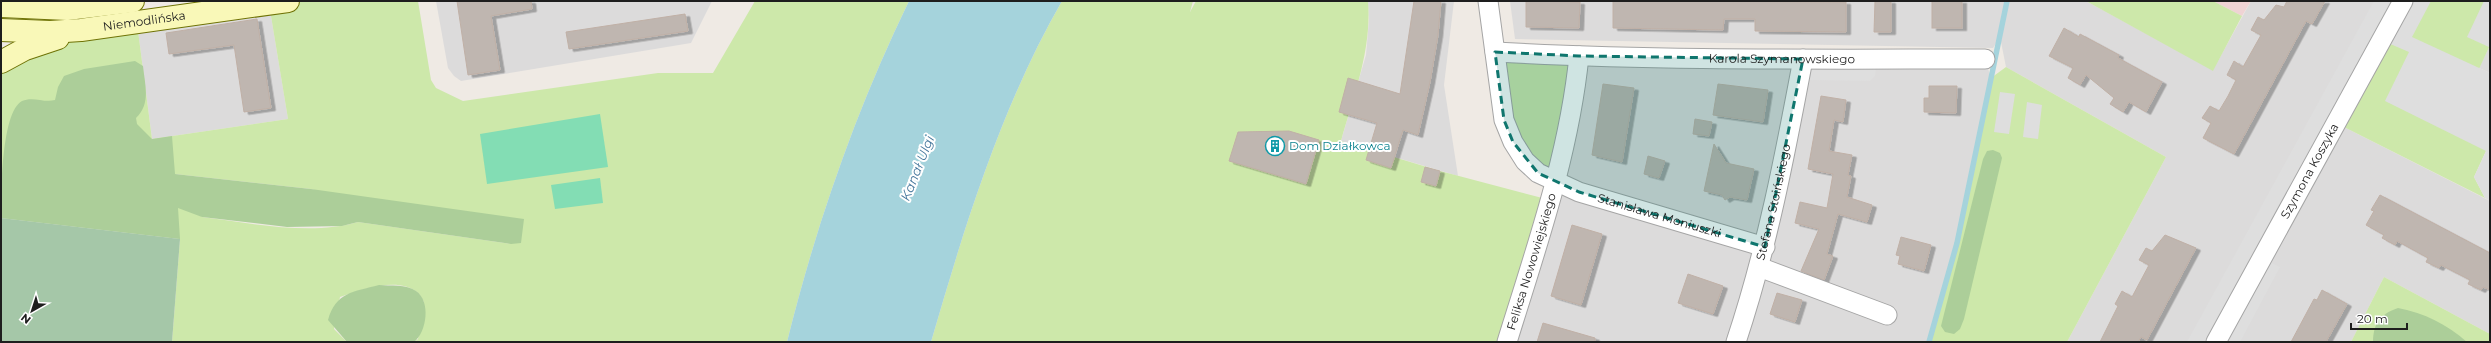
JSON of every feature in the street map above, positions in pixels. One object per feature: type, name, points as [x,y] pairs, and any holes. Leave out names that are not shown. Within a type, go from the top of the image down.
[{"type":"main road","name":"Niemodlińska","points":[[1,6],[30,9],[67,9],[133,1]]},
{"type":"main road","name":"Niemodlińska","points":[[1,30],[50,32],[80,30],[288,1]]},
{"type":"main road","points":[[1,62],[25,49],[80,30]]},
{"type":"street","name":"Stanisława Moniuszki","points":[[1488,1],[1504,120],[1513,142],[1525,161],[1538,173],[1579,192],[1764,247]]},
{"type":"street","name":"Szymona Koszyka","points":[[2216,342],[2403,1]]},
{"type":"street","name":"Karola Szymanowskiego","points":[[1495,52],[1579,56],[1803,59],[1986,59]]},
{"type":"street","name":"Feliksa Nowowiejskiego","points":[[1507,342],[1556,182],[1572,115],[1579,56]]},
{"type":"street","name":"Stefana Stoińskiego","points":[[1736,342],[1764,247],[1786,149],[1803,59]]},
{"type":"street","points":[[1759,267],[1888,315]]},
{"type":"highlighted area","points":[[1495,52],[1579,56],[1803,59],[1765,247],[1579,192],[1538,173],[1513,142],[1504,120]]},
{"type":"shaded area","points":[[436,1],[712,1],[691,43],[461,81],[454,76],[448,68]]},
{"type":"shaded area","points":[[1368,1],[1454,1],[1444,85],[1458,176],[1341,141],[1366,55],[1369,20]]},
{"type":"shaded area","points":[[1510,1],[2086,1],[2213,70],[2251,1],[2403,1],[2336,123],[2490,201],[2490,334],[2384,277],[2351,342],[2067,342],[2166,157],[2006,67],[2000,37],[1993,48],[1515,39]]},
{"type":"shaded area","points":[[2213,1],[2251,1],[2242,16]]},
{"type":"shaded area","points":[[2374,1],[2431,1],[2412,37],[2490,73],[2490,201],[2485,198],[2474,177],[2486,151],[2385,101],[2409,52],[2381,40],[2262,258],[2280,267],[2240,342],[2187,342]]},
{"type":"shaded area","points":[[2484,1],[2490,1],[2489,47],[2467,37]]},
{"type":"shaded area","points":[[269,4],[288,119],[152,139],[137,23]]},
{"type":"shaded area","points":[[2490,45],[2490,73],[2479,68]]},
{"type":"shaded area","points":[[1579,56],[1985,59],[1991,78],[1988,95],[1957,243],[1929,342],[1507,342]]},
{"type":"shaded area","points":[[1810,62],[1877,62],[1875,76],[1870,81],[1809,80]]},
{"type":"shaded area","points":[[2000,92],[2015,94],[2009,134],[1994,132]]},
{"type":"shaded area","points":[[2027,102],[2042,105],[2038,139],[2023,137]]},
{"type":"green space","points":[[288,1],[418,1],[431,80],[436,88],[463,101],[658,73],[713,73],[755,1],[909,1],[872,84],[839,168],[824,211],[798,298],[787,342],[414,342],[418,339],[424,302],[418,293],[409,287],[389,285],[368,288],[340,297],[334,329],[347,342],[172,342],[180,239],[1,218],[1,62],[17,53],[137,23],[152,139],[288,119],[269,4]],"holes":[[[175,174],[311,189],[511,244],[358,222],[340,226],[301,228],[260,225],[202,217]]]},
{"type":"green space","points":[[1062,1],[1193,1],[1190,12],[1196,1],[1368,1],[1369,19],[1365,54],[1341,141],[1440,171],[1550,200],[1507,342],[931,342],[957,254],[986,167],[1040,41]]},
{"type":"green space","points":[[2086,1],[2213,1],[2242,16],[2213,71]]},
{"type":"green space","points":[[2403,1],[2490,1],[2490,45],[2473,82],[2486,151],[2474,177],[2485,198],[2336,123]]},
{"type":"green space","points":[[1495,52],[1579,56],[1556,182],[1525,161]]},
{"type":"green space","points":[[135,61],[143,66],[146,87],[144,107],[136,118],[137,124],[152,139],[172,136],[175,174],[311,189],[524,219],[521,243],[511,244],[358,222],[342,226],[287,227],[202,217],[178,208],[180,239],[1,218],[2,174],[6,137],[15,108],[22,101],[30,99],[47,101],[55,100],[58,87],[64,76],[84,69]]},
{"type":"green space","points":[[2006,67],[2166,157],[2067,342],[1929,342],[1957,243],[1991,78]]},
{"type":"green space","points":[[600,114],[608,167],[487,184],[480,134]]},
{"type":"green space","points":[[1993,150],[2000,153],[2002,158],[1964,319],[1960,329],[1954,334],[1945,332],[1941,326],[1983,159],[1987,151]]},
{"type":"green space","points":[[600,178],[603,203],[555,209],[551,185]]},
{"type":"green space","points":[[1,218],[180,239],[172,342],[1,342]]},
{"type":"green space","points":[[2384,277],[2490,334],[2490,342],[2351,342]]},
{"type":"green space","points":[[379,285],[408,287],[416,291],[421,296],[424,302],[426,316],[422,331],[414,342],[347,342],[328,320],[331,311],[341,298],[354,292]]},
{"type":"green space","points":[[2398,308],[2435,320],[2467,342],[2373,342],[2374,330],[2379,320],[2386,313]]},
{"type":"water","name":"Kanał Ulgi","points":[[909,1],[1062,1],[1040,41],[986,167],[957,254],[931,342],[787,342],[798,298],[824,211],[839,168],[872,84]]},
{"type":"building","points":[[457,1],[531,1],[532,9],[491,16],[500,70],[468,75]]},
{"type":"building","points":[[1414,1],[1441,1],[1438,35],[1430,82],[1418,135],[1403,130],[1391,168],[1366,160],[1377,123],[1339,112],[1348,78],[1400,94]]},
{"type":"building","points":[[1526,1],[1580,2],[1579,28],[1526,27]]},
{"type":"building","points":[[1613,1],[1846,2],[1846,32],[1755,31],[1755,19],[1724,19],[1723,30],[1613,28]]},
{"type":"building","points":[[1875,1],[1891,1],[1891,32],[1874,32]]},
{"type":"building","points":[[1932,1],[1962,1],[1962,28],[1932,28]]},
{"type":"building","points":[[2287,1],[2325,1],[2312,24],[2306,21],[2234,154],[2203,138],[2211,123],[2202,118],[2210,106],[2219,111],[2228,96],[2236,80],[2227,75],[2234,61],[2243,67],[2261,35],[2251,30],[2258,17],[2264,20],[2276,5],[2284,7]]},
{"type":"building","points":[[685,14],[688,31],[569,49],[566,32]]},
{"type":"building","points":[[257,19],[271,108],[244,112],[234,45],[169,54],[166,33]]},
{"type":"building","points":[[2064,28],[2079,37],[2080,34],[2119,55],[2118,58],[2162,82],[2146,112],[2129,102],[2123,112],[2110,104],[2114,98],[2086,75],[2080,85],[2068,78],[2073,68],[2049,56]]},
{"type":"building","points":[[1603,84],[1634,88],[1622,162],[1592,155]]},
{"type":"building","points":[[1718,84],[1768,90],[1763,122],[1713,115]]},
{"type":"building","points":[[1929,86],[1957,86],[1956,113],[1924,112],[1924,98],[1929,98]]},
{"type":"building","points":[[1821,96],[1846,100],[1843,122],[1834,120],[1829,151],[1852,155],[1848,175],[1851,176],[1847,197],[1872,205],[1867,222],[1838,214],[1827,254],[1833,256],[1824,280],[1801,271],[1819,229],[1795,223],[1800,202],[1827,208],[1833,174],[1808,169]]},
{"type":"building","points":[[1695,119],[1712,122],[1709,136],[1693,134]]},
{"type":"building","name":"Dom Działkowca","points":[[1289,131],[1319,140],[1306,184],[1229,161],[1238,132]]},
{"type":"building","points":[[1714,144],[1726,163],[1754,169],[1747,200],[1730,197],[1725,200],[1722,195],[1704,191]]},
{"type":"building","points":[[1648,156],[1665,161],[1659,178],[1644,174]]},
{"type":"building","points":[[1425,167],[1440,171],[1436,186],[1421,182]]},
{"type":"building","points":[[2380,195],[2490,253],[2490,290],[2483,287],[2481,290],[2468,284],[2470,280],[2441,265],[2439,268],[2426,262],[2428,258],[2397,241],[2395,245],[2382,238],[2384,235],[2366,225],[2374,211],[2371,210]]},
{"type":"building","points":[[1572,225],[1602,234],[1581,305],[1551,296]]},
{"type":"building","points":[[2165,235],[2196,248],[2147,340],[2141,337],[2138,342],[2100,342],[2118,306],[2115,304],[2122,291],[2132,297],[2149,265],[2139,260],[2146,248],[2152,251]]},
{"type":"building","points":[[1901,237],[1931,245],[1924,271],[1898,264],[1900,256],[1896,255]]},
{"type":"building","points":[[1688,274],[1723,286],[1713,314],[1678,303]]},
{"type":"building","points":[[2322,290],[2347,304],[2326,342],[2291,342],[2314,299],[2317,300]]},
{"type":"building","points":[[1777,293],[1802,300],[1795,322],[1770,314]]},
{"type":"building","points":[[1543,323],[1595,338],[1595,342],[1537,342]]},
{"type":"waterway","points":[[1929,342],[1957,243],[2007,1]]},
{"type":"place","name":"Dom Działkowca","points":[[1275,146]]}]
